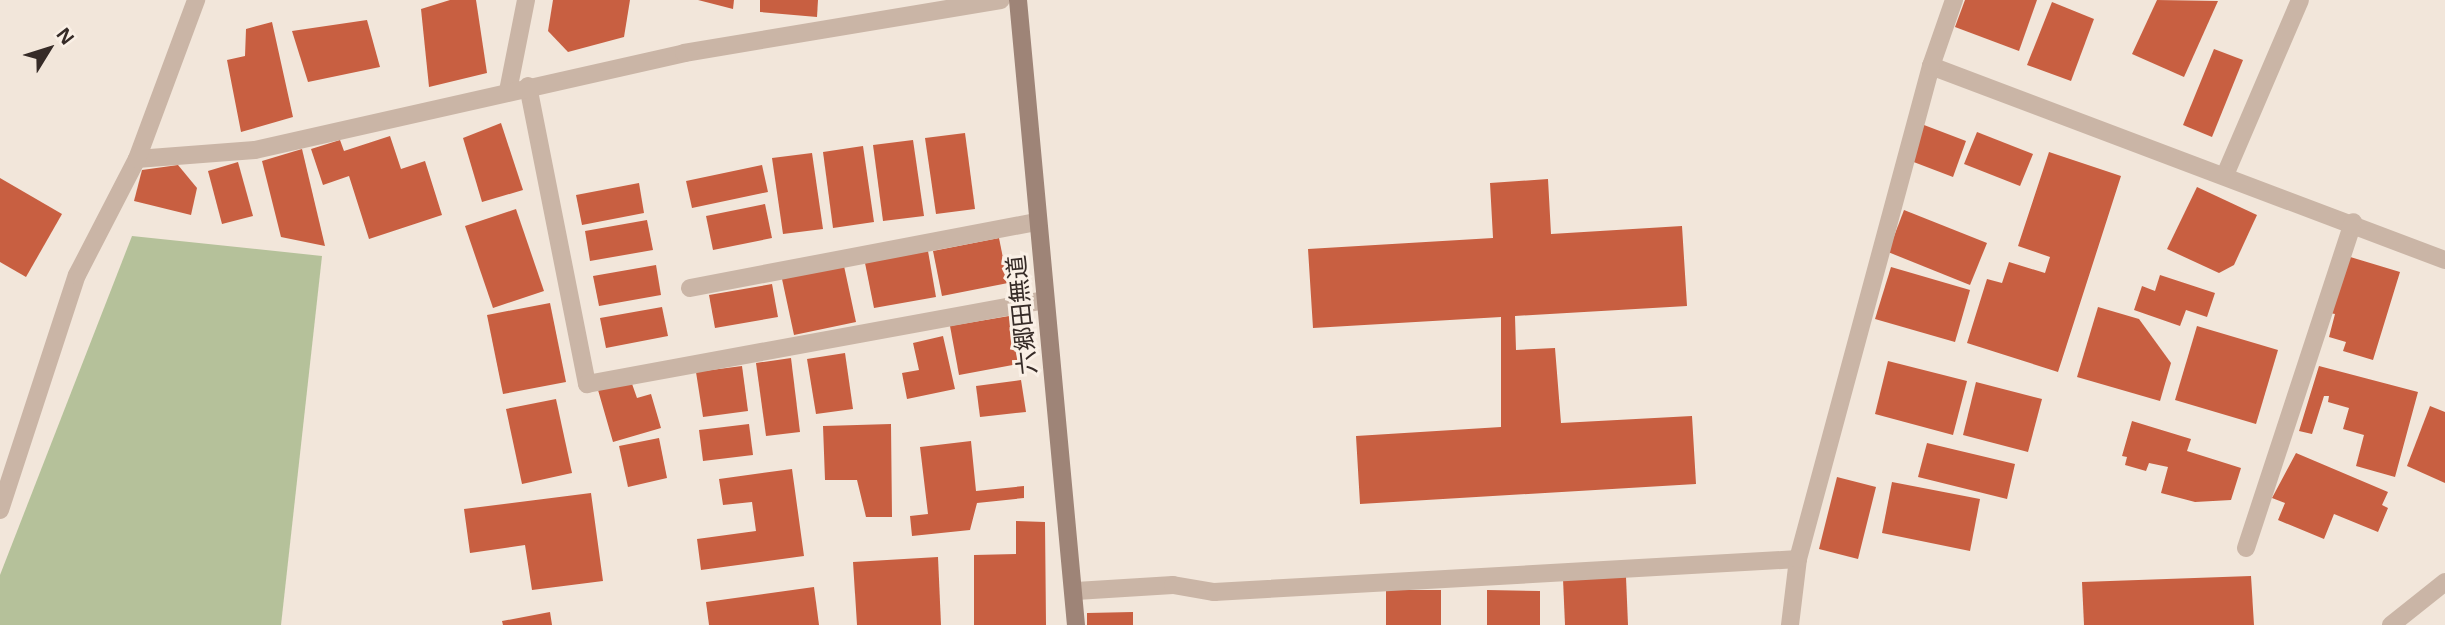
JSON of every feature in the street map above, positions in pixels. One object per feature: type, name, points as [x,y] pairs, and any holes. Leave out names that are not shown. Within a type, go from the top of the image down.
[{"type":"street","points":[[0,510],[78,275],[137,159],[196,0]]},
{"type":"street","points":[[508,91],[526,0]]},
{"type":"street","points":[[137,159],[255,150],[528,86],[684,53],[1001,0]]},
{"type":"street","name":"六郷田無道","points":[[1018,0],[1044,300],[1076,591],[1076,625]]},
{"type":"street","points":[[1790,625],[1798,559],[1931,66],[1954,0]]},
{"type":"street","points":[[2225,174],[2300,0]]},
{"type":"street","points":[[1931,66],[2353,222],[2445,260]]},
{"type":"street","points":[[528,86],[587,384],[1044,300]]},
{"type":"street","points":[[690,288],[1037,222]]},
{"type":"street","points":[[2246,548],[2353,222]]},
{"type":"street","points":[[1076,591],[1173,585],[1214,592],[1798,559]]},
{"type":"street","points":[[2391,625],[2445,582]]},
{"type":"green space","points":[[132,236],[322,256],[281,625],[0,625],[0,575]]},
{"type":"building","points":[[450,0],[476,0],[487,73],[429,87],[421,9]]},
{"type":"building","points":[[553,0],[630,0],[624,37],[568,52],[548,31]]},
{"type":"building","points":[[698,0],[734,0],[733,9]]},
{"type":"building","points":[[760,0],[818,0],[817,17],[760,12]]},
{"type":"building","points":[[1965,0],[2037,0],[2019,51],[1955,27]]},
{"type":"building","points":[[2157,0],[2218,1],[2184,77],[2132,54]]},
{"type":"building","points":[[2052,2],[2094,19],[2071,81],[2027,65]]},
{"type":"building","points":[[367,20],[380,67],[308,82],[292,31]]},
{"type":"building","points":[[272,22],[293,117],[241,132],[227,60],[245,56],[246,29]]},
{"type":"building","points":[[2214,49],[2243,60],[2212,137],[2183,125]]},
{"type":"building","points":[[501,123],[523,190],[482,202],[463,138]]},
{"type":"building","points":[[1924,125],[1966,141],[1953,177],[1911,161]]},
{"type":"building","points":[[1977,132],[2033,154],[2020,186],[1964,164]]},
{"type":"building","points":[[965,133],[975,209],[936,214],[925,138]]},
{"type":"building","points":[[390,136],[401,169],[425,161],[442,215],[369,239],[349,176],[323,185],[311,149],[340,140],[344,151]]},
{"type":"building","points":[[913,140],[924,216],[883,221],[873,145]]},
{"type":"building","points":[[863,146],[874,222],[833,228],[823,152]]},
{"type":"building","points":[[302,149],[325,246],[281,237],[262,161]]},
{"type":"building","points":[[2049,152],[2121,176],[2058,372],[1967,343],[1987,279],[2002,283],[2009,262],[2045,273],[2050,257],[2018,246]]},
{"type":"building","points":[[812,153],[823,229],[783,234],[772,158]]},
{"type":"building","points":[[238,162],[253,216],[222,224],[208,171]]},
{"type":"building","points":[[178,165],[197,188],[191,215],[134,201],[142,170]]},
{"type":"building","points":[[762,165],[768,192],[692,208],[686,181]]},
{"type":"building","points":[[0,178],[62,214],[26,277],[0,262]]},
{"type":"building","points":[[1548,179],[1551,234],[1682,226],[1687,306],[1515,316],[1516,350],[1555,348],[1561,423],[1692,416],[1696,484],[1360,504],[1356,436],[1501,427],[1501,317],[1313,328],[1308,249],[1493,238],[1490,183]]},
{"type":"building","points":[[639,183],[644,213],[582,225],[576,195]]},
{"type":"building","points":[[2197,187],[2257,215],[2234,265],[2219,273],[2167,249]]},
{"type":"building","points":[[765,204],[772,238],[713,250],[706,216]]},
{"type":"building","points":[[516,209],[544,291],[493,308],[465,226]]},
{"type":"building","points":[[1904,210],[1987,243],[1970,285],[1888,252]]},
{"type":"building","points":[[647,220],[653,250],[590,261],[585,231]]},
{"type":"building","points":[[999,238],[1008,283],[942,296],[933,251]]},
{"type":"building","points":[[928,251],[936,297],[874,308],[865,263]]},
{"type":"building","points":[[2347,256],[2400,272],[2373,360],[2343,351],[2346,342],[2329,337],[2335,314],[2330,313]]},
{"type":"building","points":[[656,265],[661,295],[599,306],[593,276]]},
{"type":"building","points":[[844,266],[856,322],[794,335],[782,279]]},
{"type":"building","points":[[1891,267],[1970,290],[1955,342],[1875,319]]},
{"type":"building","points":[[2160,275],[2215,293],[2207,317],[2186,310],[2180,326],[2134,310],[2142,286],[2155,291]]},
{"type":"building","points":[[772,284],[778,317],[715,328],[709,295]]},
{"type":"building","points":[[550,303],[566,382],[503,394],[487,315]]},
{"type":"building","points":[[662,307],[668,336],[606,348],[600,318]]},
{"type":"building","points":[[2098,307],[2139,319],[2171,363],[2160,401],[2077,377]]},
{"type":"building","points":[[1009,316],[1018,364],[959,375],[950,326]]},
{"type":"building","points":[[2197,326],[2278,350],[2256,424],[2175,400]]},
{"type":"building","points":[[943,336],[955,389],[907,399],[902,373],[919,370],[913,343]]},
{"type":"building","points":[[845,353],[853,409],[816,414],[807,359]]},
{"type":"building","points":[[791,358],[800,432],[766,436],[756,363]]},
{"type":"building","points":[[1888,361],[1967,381],[1953,435],[1875,414]]},
{"type":"building","points":[[742,366],[748,411],[703,417],[696,372]]},
{"type":"building","points":[[2319,366],[2418,392],[2395,477],[2356,466],[2364,435],[2343,429],[2349,408],[2328,402],[2329,396],[2324,396],[2312,434],[2299,431]]},
{"type":"building","points":[[1021,380],[1026,412],[980,417],[976,386]]},
{"type":"building","points":[[631,381],[637,398],[651,394],[661,428],[613,442],[598,390]]},
{"type":"building","points":[[1976,382],[2042,399],[2028,452],[1963,435]]},
{"type":"building","points":[[556,399],[572,473],[522,484],[506,409]]},
{"type":"building","points":[[2430,406],[2445,412],[2445,483],[2407,466]]},
{"type":"building","points":[[2132,421],[2191,439],[2187,451],[2241,468],[2231,500],[2195,502],[2161,493],[2168,467],[2149,463],[2146,471],[2125,465],[2127,457],[2122,456]]},
{"type":"building","points":[[749,424],[753,455],[703,461],[699,430]]},
{"type":"building","points":[[891,424],[892,517],[866,517],[857,480],[825,480],[823,426]]},
{"type":"building","points":[[659,438],[667,478],[628,487],[619,446]]},
{"type":"building","points":[[971,441],[976,491],[1024,486],[1024,498],[977,503],[970,530],[912,536],[910,516],[928,514],[920,447]]},
{"type":"building","points":[[1927,443],[2015,464],[2007,499],[1918,477]]},
{"type":"building","points":[[2296,453],[2388,492],[2382,505],[2388,508],[2378,532],[2334,514],[2324,539],[2278,520],[2285,503],[2272,498]]},
{"type":"building","points":[[792,469],[804,556],[701,570],[697,539],[756,531],[752,502],[723,505],[719,479]]},
{"type":"building","points":[[1837,477],[1876,487],[1858,559],[1819,549]]},
{"type":"building","points":[[1892,482],[1980,499],[1970,551],[1882,533]]},
{"type":"building","points":[[591,493],[603,581],[532,590],[525,545],[470,553],[464,509]]},
{"type":"building","points":[[1016,521],[1045,522],[1046,625],[974,625],[974,555],[1016,554]]},
{"type":"building","points":[[938,557],[941,625],[857,625],[853,562]]},
{"type":"building","points":[[2251,576],[2254,625],[2084,625],[2082,582]]},
{"type":"building","points":[[1626,577],[1628,625],[1565,625],[1563,579]]},
{"type":"building","points":[[814,587],[819,625],[709,625],[706,602]]},
{"type":"building","points":[[1386,590],[1441,590],[1441,625],[1386,625]]},
{"type":"building","points":[[1487,590],[1540,591],[1540,625],[1487,625]]},
{"type":"building","points":[[550,612],[552,625],[503,625],[502,621]]},
{"type":"building","points":[[1133,612],[1133,625],[1087,625],[1087,613]]}]
